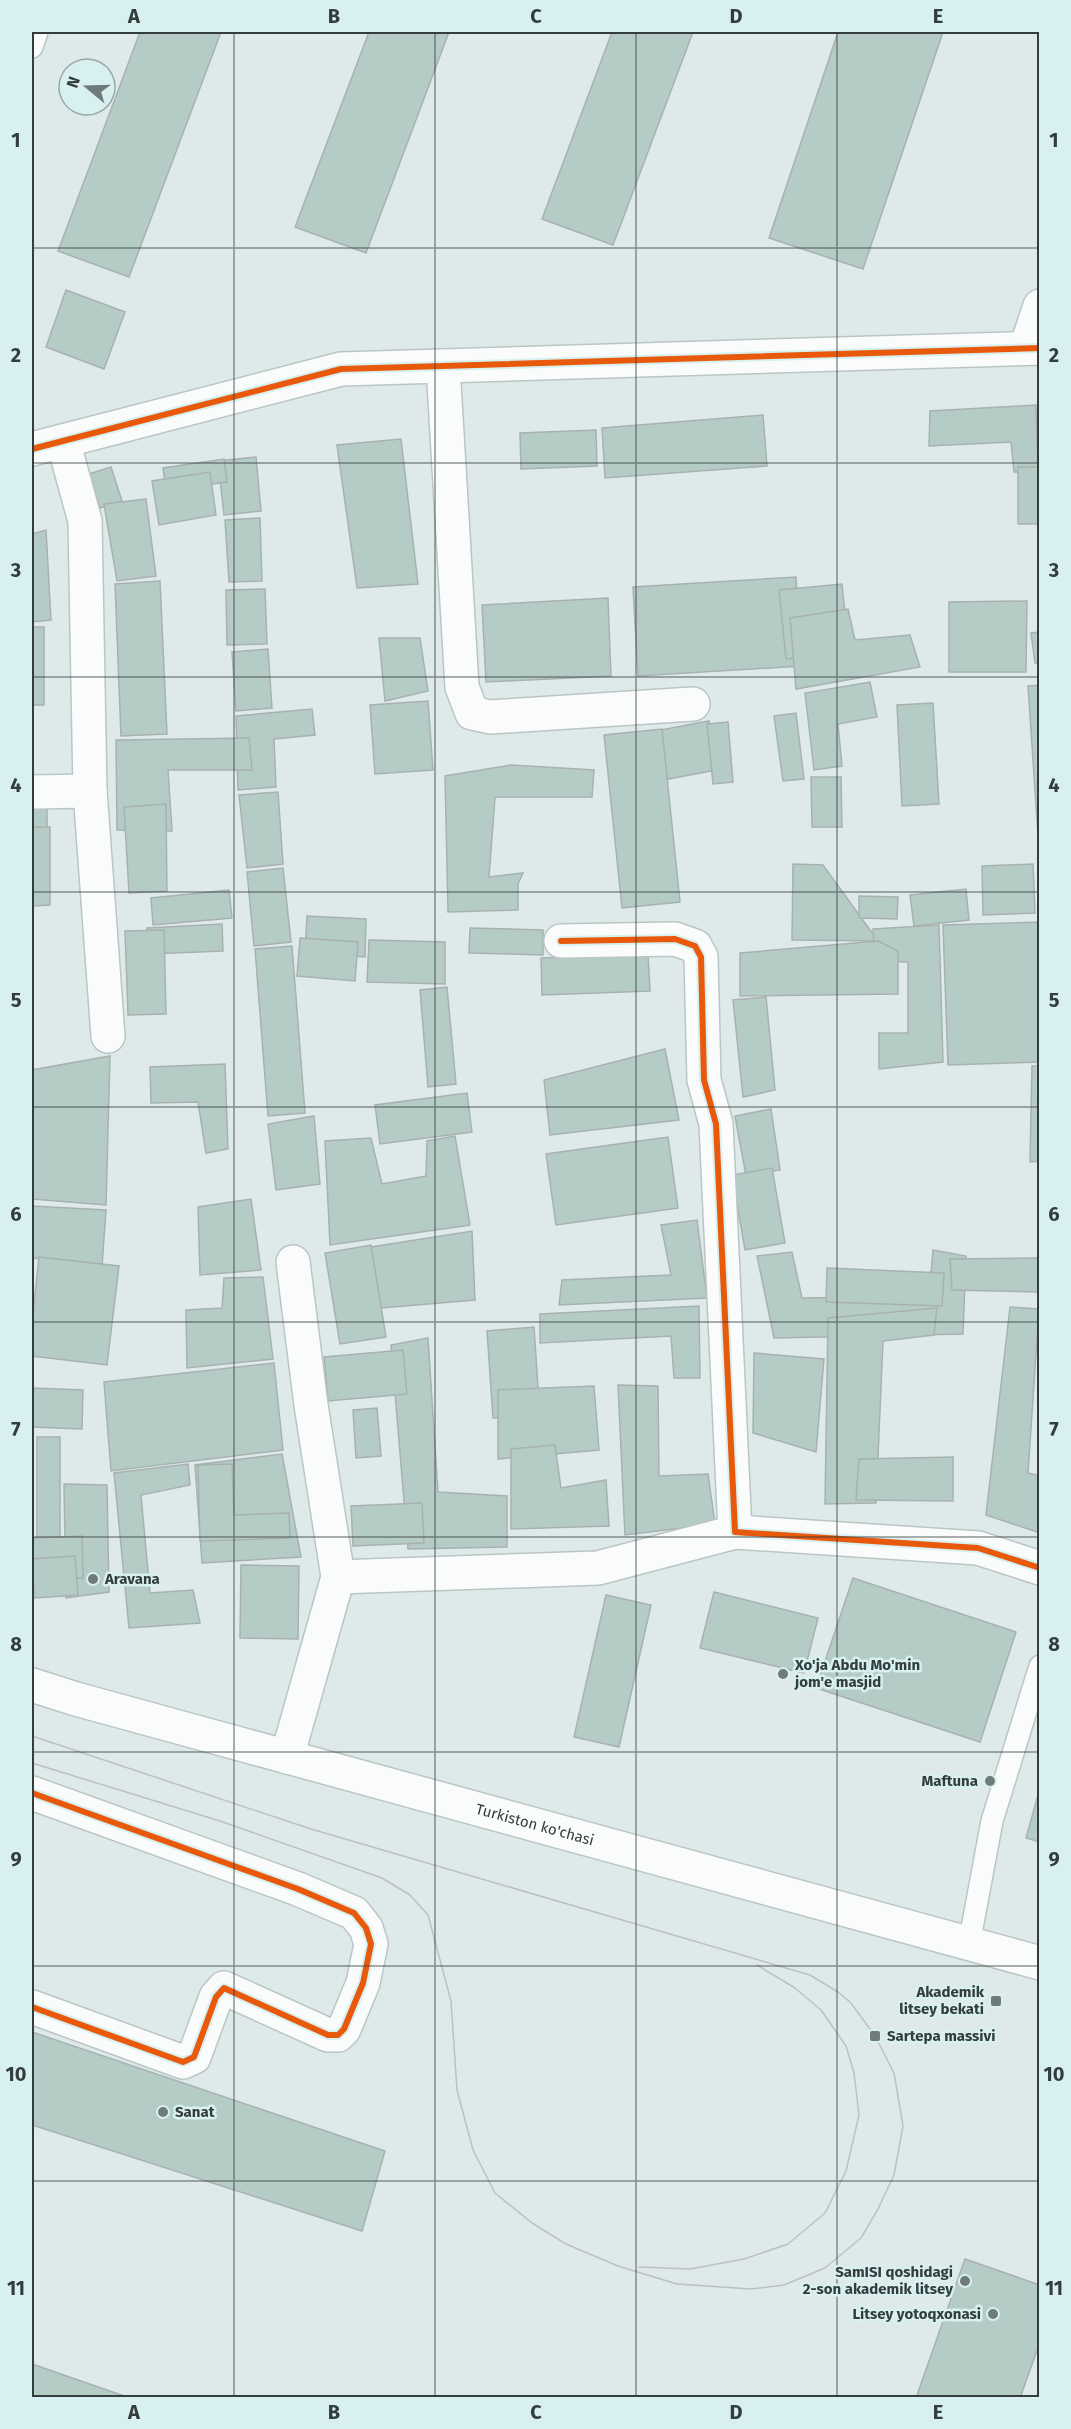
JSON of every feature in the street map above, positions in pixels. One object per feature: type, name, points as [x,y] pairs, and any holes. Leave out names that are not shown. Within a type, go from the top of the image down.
[{"type":"street","points":[[32,449],[341,369],[1033,348],[1040,306]]},
{"type":"street","points":[[443,366],[462,687],[472,713],[490,717],[693,704]]},
{"type":"street","points":[[63,441],[85,520],[90,790],[108,1036]]},
{"type":"street","points":[[32,792],[90,790]]},
{"type":"street","points":[[561,941],[675,939],[695,946],[701,957],[704,1080],[716,1124],[735,1532]]},
{"type":"street","points":[[287,1757],[338,1577],[311,1405],[293,1262]]},
{"type":"street","points":[[338,1577],[598,1568],[735,1532],[978,1548],[1040,1568]]},
{"type":"street","name":"Turkiston ko'chasi","points":[[32,1685],[76,1700],[1040,1963]]},
{"type":"street","points":[[32,1793],[298,1889],[354,1912],[366,1929],[371,1944],[363,1983],[344,2029],[338,2035],[328,2035],[224,1988],[216,1997],[194,2057],[183,2062],[32,2007]]},
{"type":"lane","points":[[32,47],[37,32]]},
{"type":"lane","points":[[969,1944],[992,1821],[1040,1666]]},
{"type":"building","points":[[140,32],[221,32],[129,277],[58,251],[108,117],[117,117],[117,93]]},
{"type":"building","points":[[369,32],[449,32],[366,253],[295,227]]},
{"type":"building","points":[[612,32],[693,32],[613,245],[542,219]]},
{"type":"building","points":[[838,32],[943,32],[863,269],[769,238]]},
{"type":"building","points":[[66,290],[125,312],[104,369],[46,347]]},
{"type":"building","points":[[1036,405],[1038,472],[1014,472],[1011,442],[929,446],[930,411]]},
{"type":"building","points":[[763,415],[767,466],[605,478],[602,428]]},
{"type":"building","points":[[596,430],[597,466],[521,469],[520,433]]},
{"type":"building","points":[[401,439],[418,584],[357,588],[337,445]]},
{"type":"building","points":[[256,457],[261,511],[224,515],[218,461]]},
{"type":"building","points":[[224,459],[227,482],[166,490],[163,468]]},
{"type":"building","points":[[111,467],[122,501],[100,508],[89,474]]},
{"type":"building","points":[[1018,467],[1040,467],[1040,524],[1018,524]]},
{"type":"building","points":[[210,472],[216,515],[159,525],[152,481]]},
{"type":"building","points":[[146,499],[156,576],[117,581],[104,504]]},
{"type":"building","points":[[260,518],[262,581],[229,582],[225,520]]},
{"type":"building","points":[[46,530],[51,620],[32,622],[32,534]]},
{"type":"building","points":[[796,577],[801,666],[638,676],[633,587]]},
{"type":"building","points":[[160,581],[167,734],[121,736],[115,584]]},
{"type":"building","points":[[842,584],[849,653],[786,659],[779,590]]},
{"type":"building","points":[[265,589],[267,644],[227,645],[226,590]]},
{"type":"building","points":[[608,598],[611,676],[486,682],[482,605]]},
{"type":"building","points":[[1027,601],[1026,672],[949,672],[949,602]]},
{"type":"building","points":[[848,609],[855,640],[910,635],[920,667],[796,689],[790,618]]},
{"type":"building","points":[[32,627],[44,627],[44,705],[32,705]]},
{"type":"building","points":[[1040,632],[1040,663],[1035,663],[1031,633]]},
{"type":"building","points":[[379,638],[420,638],[428,691],[385,701]]},
{"type":"building","points":[[268,649],[272,708],[236,711],[232,652]]},
{"type":"building","points":[[870,682],[877,717],[838,724],[842,766],[814,770],[805,693]]},
{"type":"building","points":[[1040,685],[1040,865],[1028,686]]},
{"type":"building","points":[[428,701],[433,770],[375,774],[370,705]]},
{"type":"building","points":[[933,703],[939,804],[902,806],[897,705]]},
{"type":"building","points":[[312,709],[315,735],[274,739],[276,787],[238,790],[236,716]]},
{"type":"building","points":[[796,713],[804,779],[783,781],[774,716]]},
{"type":"building","points":[[709,721],[717,770],[663,780],[655,731]]},
{"type":"building","points":[[728,722],[733,782],[713,784],[707,724]]},
{"type":"building","points":[[662,729],[680,902],[622,908],[604,735]]},
{"type":"building","points":[[249,738],[252,770],[168,770],[172,831],[117,830],[116,740]]},
{"type":"building","points":[[511,765],[594,770],[592,797],[495,797],[489,877],[523,873],[518,884],[518,910],[448,912],[445,776]]},
{"type":"building","points":[[811,777],[841,777],[842,827],[812,827]]},
{"type":"building","points":[[278,792],[283,864],[247,868],[239,795]]},
{"type":"building","points":[[32,801],[47,801],[47,877],[32,877]]},
{"type":"building","points":[[166,804],[167,891],[129,893],[124,807]]},
{"type":"building","points":[[32,827],[50,827],[50,905],[32,906]]},
{"type":"building","points":[[793,864],[823,865],[878,941],[792,940]]},
{"type":"building","points":[[1033,864],[1035,913],[983,915],[982,866]]},
{"type":"building","points":[[283,868],[291,942],[254,946],[247,872]]},
{"type":"building","points":[[966,889],[969,920],[914,926],[910,895]]},
{"type":"building","points":[[229,890],[232,918],[153,925],[151,898]]},
{"type":"building","points":[[859,896],[898,897],[897,919],[859,918]]},
{"type":"building","points":[[307,916],[366,919],[365,957],[305,953]]},
{"type":"building","points":[[1040,922],[1040,1062],[948,1065],[943,925]]},
{"type":"building","points":[[222,924],[223,951],[149,954],[147,928]]},
{"type":"building","points":[[939,925],[943,1062],[879,1069],[879,1033],[908,1033],[908,962],[875,961],[873,929]]},
{"type":"building","points":[[470,928],[543,930],[543,955],[469,953]]},
{"type":"building","points":[[164,930],[166,1014],[128,1015],[125,931]]},
{"type":"building","points":[[300,938],[358,942],[355,981],[297,976]]},
{"type":"building","points":[[369,940],[445,942],[445,984],[367,982]]},
{"type":"building","points":[[878,941],[898,951],[898,994],[740,996],[740,953]]},
{"type":"building","points":[[292,946],[305,1113],[268,1116],[255,949]]},
{"type":"building","points":[[648,954],[650,991],[542,995],[541,958]]},
{"type":"building","points":[[447,987],[456,1084],[428,1087],[420,990]]},
{"type":"building","points":[[766,997],[775,1090],[743,1097],[733,1000]]},
{"type":"building","points":[[665,1049],[679,1120],[550,1135],[544,1080]]},
{"type":"building","points":[[110,1056],[106,1205],[32,1199],[32,1070]]},
{"type":"building","points":[[225,1064],[228,1149],[206,1153],[198,1102],[151,1103],[150,1067]]},
{"type":"building","points":[[1032,1066],[1040,1066],[1040,1161],[1030,1162]]},
{"type":"building","points":[[467,1093],[472,1132],[380,1144],[375,1105]]},
{"type":"building","points":[[771,1109],[780,1170],[746,1176],[735,1116]]},
{"type":"building","points":[[314,1116],[320,1184],[276,1190],[268,1124]]},
{"type":"building","points":[[455,1136],[470,1225],[330,1245],[325,1141],[371,1138],[382,1184],[426,1176],[427,1141]]},
{"type":"building","points":[[668,1137],[678,1208],[556,1225],[546,1154]]},
{"type":"building","points":[[772,1168],[785,1243],[745,1250],[732,1175]]},
{"type":"building","points":[[251,1199],[261,1270],[200,1275],[198,1207]]},
{"type":"building","points":[[32,1206],[106,1210],[102,1266],[32,1258]]},
{"type":"building","points":[[697,1220],[707,1298],[559,1305],[562,1280],[671,1275],[661,1225]]},
{"type":"building","points":[[472,1231],[475,1300],[370,1309],[365,1248]]},
{"type":"building","points":[[371,1245],[386,1337],[340,1344],[325,1253]]},
{"type":"building","points":[[933,1250],[966,1256],[963,1334],[774,1338],[757,1256],[792,1252],[802,1298],[929,1296]]},
{"type":"building","points":[[39,1257],[119,1266],[107,1365],[32,1356],[32,1322]]},
{"type":"building","points":[[1040,1258],[1040,1292],[952,1290],[950,1259]]},
{"type":"building","points":[[827,1268],[944,1273],[942,1306],[826,1302]]},
{"type":"building","points":[[263,1277],[273,1359],[187,1368],[186,1310],[222,1308],[224,1278]]},
{"type":"building","points":[[699,1306],[700,1378],[674,1378],[671,1336],[540,1343],[540,1314]]},
{"type":"building","points":[[1010,1307],[1039,1309],[1028,1473],[1040,1476],[1040,1533],[986,1515]]},
{"type":"building","points":[[937,1308],[934,1335],[883,1341],[876,1503],[825,1504],[828,1318]]},
{"type":"building","points":[[534,1327],[540,1418],[493,1418],[487,1331]]},
{"type":"building","points":[[428,1338],[438,1492],[507,1496],[507,1547],[408,1549],[391,1345]]},
{"type":"building","points":[[403,1350],[407,1394],[328,1401],[324,1357]]},
{"type":"building","points":[[754,1353],[824,1359],[816,1452],[753,1433]]},
{"type":"building","points":[[274,1363],[283,1450],[111,1471],[104,1382]]},
{"type":"building","points":[[618,1385],[658,1386],[659,1476],[708,1474],[715,1524],[625,1535]]},
{"type":"building","points":[[594,1386],[599,1450],[498,1459],[498,1390]]},
{"type":"building","points":[[32,1388],[83,1390],[82,1429],[32,1427]]},
{"type":"building","points":[[377,1408],[381,1456],[356,1458],[353,1410]]},
{"type":"building","points":[[37,1437],[60,1437],[60,1540],[37,1540]]},
{"type":"building","points":[[555,1445],[561,1488],[606,1480],[609,1526],[511,1529],[511,1449]]},
{"type":"building","points":[[282,1454],[301,1557],[202,1563],[195,1465]]},
{"type":"building","points":[[953,1457],[953,1501],[856,1500],[859,1459]]},
{"type":"building","points":[[188,1464],[190,1485],[141,1495],[150,1593],[193,1590],[200,1623],[129,1628],[114,1473]]},
{"type":"building","points":[[232,1464],[234,1515],[289,1513],[290,1538],[200,1541],[198,1465]]},
{"type":"building","points":[[64,1484],[107,1485],[109,1592],[66,1598]]},
{"type":"building","points":[[422,1503],[424,1543],[353,1546],[351,1506]]},
{"type":"building","points":[[82,1536],[83,1578],[32,1580],[32,1538]]},
{"type":"building","points":[[75,1556],[78,1595],[34,1598],[32,1559]]},
{"type":"building","points":[[241,1565],[299,1566],[298,1639],[240,1638]]},
{"type":"building","points":[[853,1578],[1016,1632],[980,1742],[816,1688]]},
{"type":"building","points":[[714,1592],[818,1618],[804,1673],[700,1648]]},
{"type":"building","points":[[606,1595],[651,1605],[619,1747],[574,1737]]},
{"type":"building","points":[[1040,1788],[1040,1842],[1026,1838]]},
{"type":"building","points":[[32,2032],[385,2151],[362,2231],[32,2125]]},
{"type":"building","name":"Litsey yotoqxonasi","points":[[965,2259],[1040,2285],[1040,2342],[1020,2398],[916,2398]]},
{"type":"building","points":[[32,2364],[130,2398],[32,2398]]},
{"type":"tram line","points":[[32,1736],[311,1829],[810,1975],[851,2003],[875,2036],[894,2073],[903,2126],[894,2175],[878,2209],[861,2238],[825,2268],[784,2285],[751,2289],[677,2284],[618,2266],[566,2244],[532,2223],[495,2193],[473,2150],[457,2090],[451,2001],[428,1915],[410,1895],[382,1878],[220,1821],[32,1763]]},
{"type":"tram line","points":[[639,2267],[690,2269],[744,2259],[788,2244],[825,2213],[846,2171],[859,2115],[854,2073],[846,2046],[821,2010],[795,1988],[757,1965]]},
{"type":"cycle path","points":[[32,449],[341,369],[1040,348]]},
{"type":"cycle path","points":[[561,941],[675,939],[695,946],[701,957],[704,1080],[716,1124],[735,1532],[978,1548],[1040,1568]]},
{"type":"cycle path","points":[[32,1793],[298,1889],[354,1913],[366,1928],[371,1944],[363,1983],[344,2029],[338,2035],[328,2035],[224,1988],[216,1997],[194,2057],[183,2062],[32,2007]]},
{"type":"place","name":"Aravana","points":[[93,1579]]},
{"type":"place","name":"Xo'ja Abdu Mo'min jom'e masjid","points":[[783,1674]]},
{"type":"place","name":"Maftuna","points":[[990,1781]]},
{"type":"place","name":"Akademik litsey bekati","points":[[996,2001]]},
{"type":"place","name":"Sartepa massivi","points":[[875,2036]]},
{"type":"place","name":"Sanat","points":[[163,2112]]},
{"type":"place","name":"SamISI qoshidagi 2-son akademik litsey","points":[[965,2281]]},
{"type":"place","name":"Litsey yotoqxonasi","points":[[993,2314]]}]
